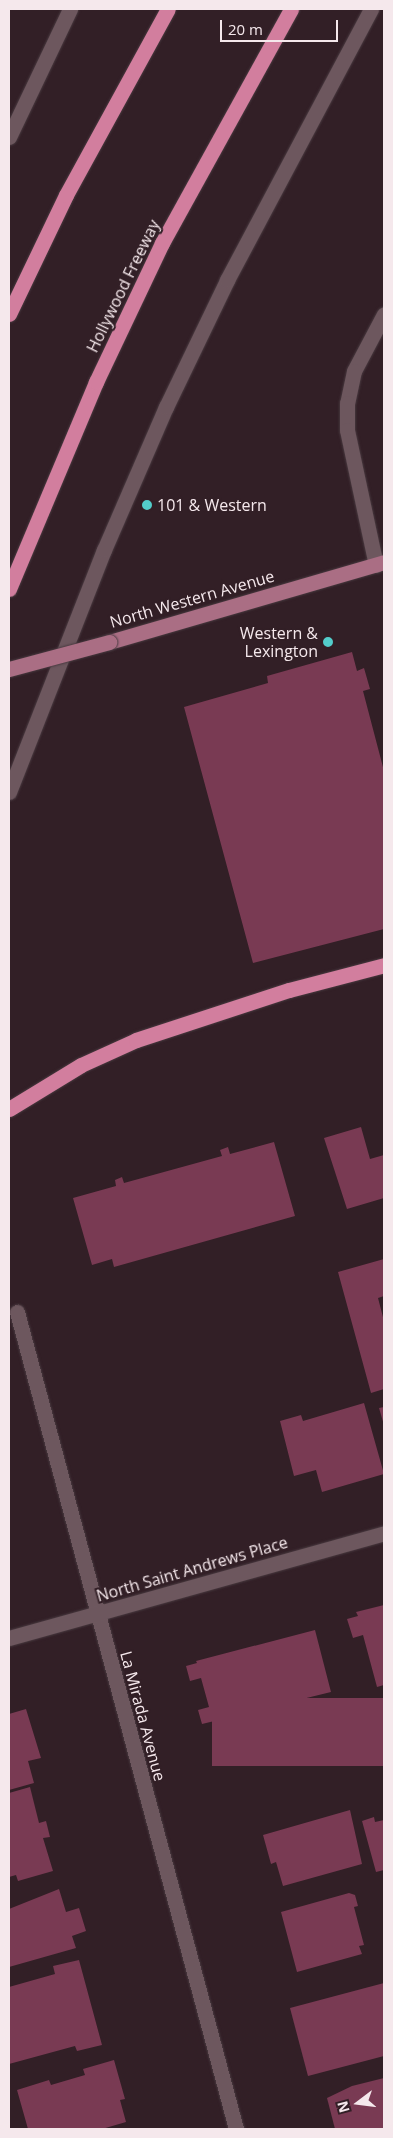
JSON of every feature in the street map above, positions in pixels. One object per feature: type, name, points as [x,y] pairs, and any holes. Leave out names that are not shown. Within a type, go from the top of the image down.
[{"type":"highway","points":[[9,314],[66,195],[168,9]]},
{"type":"highway","name":"Hollywood Freeway","points":[[9,589],[96,382],[162,243],[291,9]]},
{"type":"highway","points":[[9,1108],[81,1065],[136,1040],[289,990],[384,965]]},
{"type":"main road","name":"North Western Avenue","points":[[9,669],[380,564]]},
{"type":"street","points":[[9,137],[70,9]]},
{"type":"street","points":[[9,792],[104,550],[166,407],[232,272],[372,9]]},
{"type":"street","points":[[380,564],[347,430],[347,403],[354,371],[384,314]]},
{"type":"street","name":"La Mirada Avenue","points":[[17,1312],[236,2129]]},
{"type":"street","name":"North Saint Andrews Place","points":[[9,1638],[384,1532]]},
{"type":"building","points":[[352,652],[357,671],[364,668],[370,689],[363,691],[384,771],[384,929],[253,963],[184,707],[268,683],[267,676]]},
{"type":"building","points":[[361,1127],[370,1159],[384,1155],[384,1198],[347,1209],[324,1138]]},
{"type":"building","points":[[274,1142],[295,1216],[114,1267],[112,1259],[92,1265],[73,1198],[116,1186],[115,1180],[122,1177],[124,1183],[222,1156],[220,1150],[228,1147],[230,1154]]},
{"type":"building","points":[[384,1259],[384,1296],[378,1298],[384,1321],[384,1389],[371,1393],[338,1272]]},
{"type":"building","points":[[364,1403],[384,1474],[322,1492],[316,1470],[294,1476],[280,1421],[301,1415],[303,1421]]},
{"type":"building","points":[[384,1407],[384,1425],[379,1408]]},
{"type":"building","points":[[384,1605],[384,1685],[377,1687],[363,1635],[353,1638],[347,1619],[358,1616],[356,1612]]},
{"type":"building","points":[[315,1630],[331,1692],[282,1704],[284,1709],[274,1712],[272,1707],[202,1724],[198,1710],[209,1707],[201,1678],[190,1681],[186,1666],[197,1663],[196,1661]]},
{"type":"building","points":[[212,1698],[384,1698],[384,1766],[212,1766]]},
{"type":"building","points":[[26,1709],[41,1758],[28,1761],[34,1783],[9,1790],[9,1714]]},
{"type":"building","points":[[30,1787],[39,1823],[46,1821],[50,1837],[43,1838],[53,1871],[18,1881],[16,1875],[9,1877],[9,1793]]},
{"type":"building","points":[[350,1810],[362,1864],[283,1886],[276,1862],[271,1864],[263,1835]]},
{"type":"building","points":[[374,1817],[375,1822],[384,1820],[384,1870],[376,1872],[362,1821]]},
{"type":"building","points":[[59,1889],[66,1912],[79,1908],[86,1931],[72,1936],[76,1948],[9,1967],[9,1909]]},
{"type":"building","points":[[349,1893],[355,1895],[358,1906],[354,1907],[364,1945],[359,1946],[362,1954],[297,1972],[281,1912]]},
{"type":"building","points":[[79,1960],[102,2045],[77,2051],[75,2046],[9,2064],[9,1987],[55,1974],[53,1966]]},
{"type":"building","points":[[384,1983],[384,2056],[308,2076],[290,2008]]},
{"type":"building","points":[[114,2060],[125,2099],[120,2100],[126,2122],[102,2129],[28,2129],[17,2090],[49,2080],[51,2085],[85,2075],[83,2069]]},
{"type":"building","points":[[384,2078],[384,2129],[335,2129],[327,2098],[352,2086]]},
{"type":"place","name":"101 & Western","points":[[147,505]]},
{"type":"place","name":"Western & Lexington","points":[[328,642]]}]
